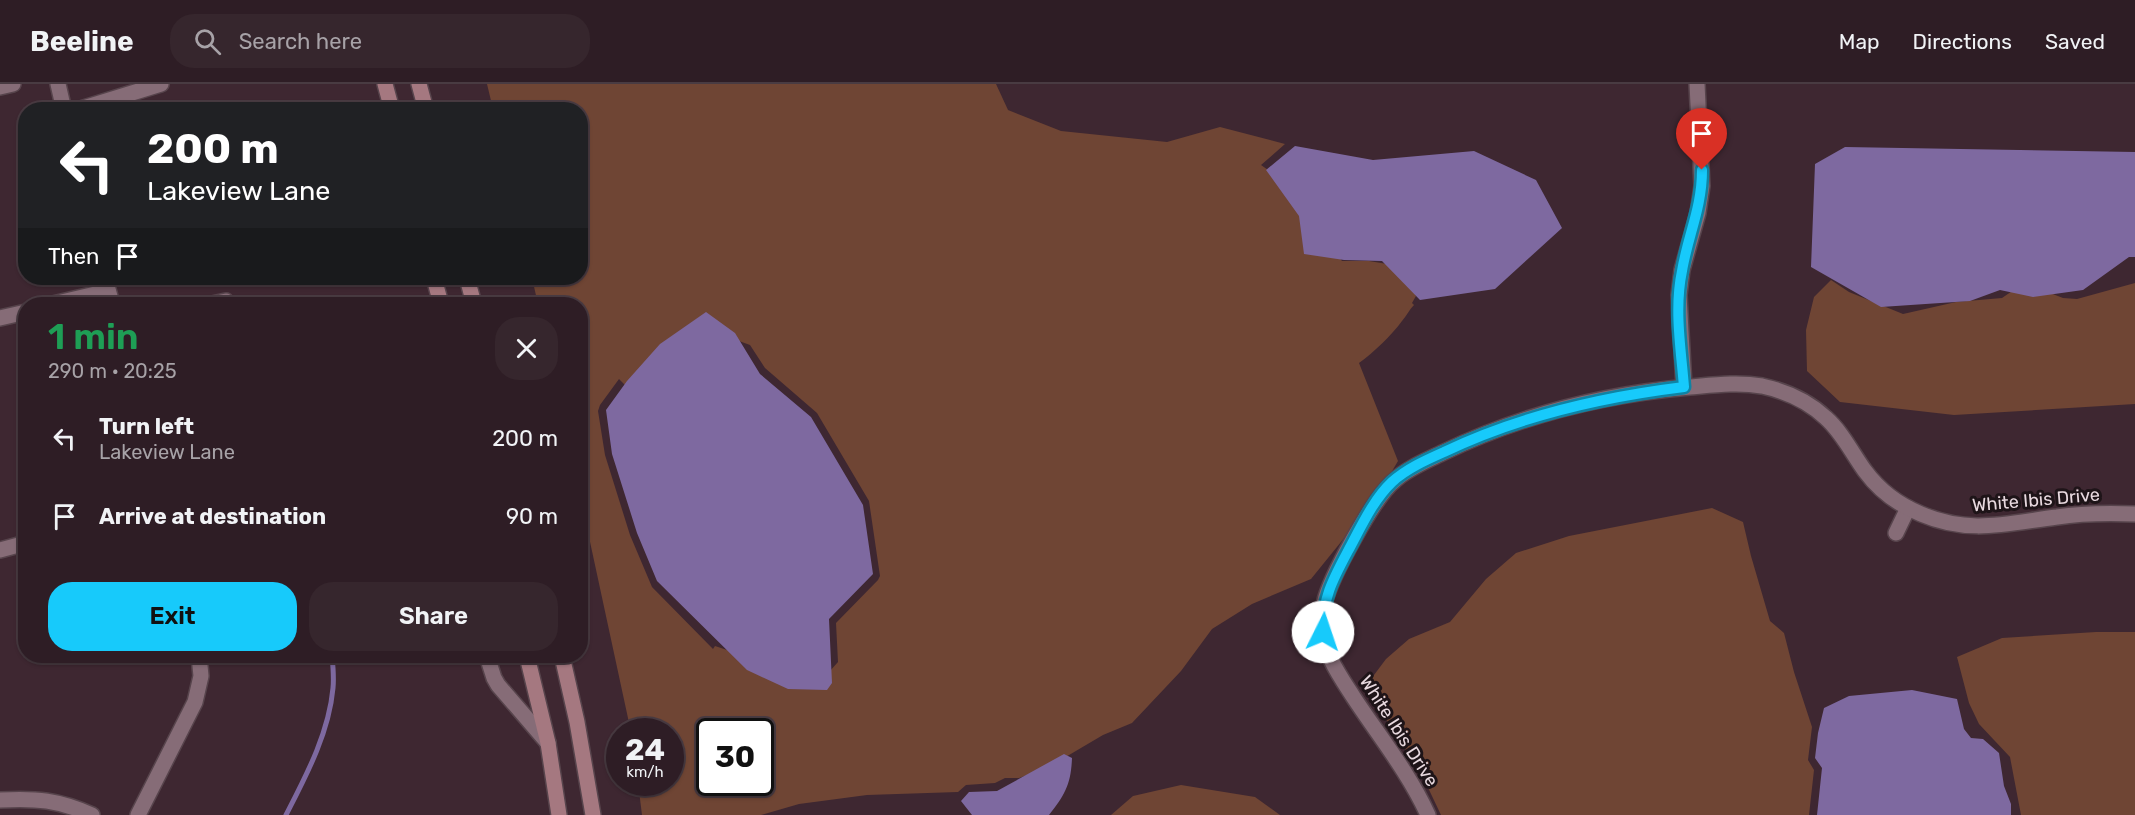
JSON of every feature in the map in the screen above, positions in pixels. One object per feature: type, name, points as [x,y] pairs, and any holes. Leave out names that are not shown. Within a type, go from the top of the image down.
[{"type":"main road","points":[[385,84],[390,102]]},
{"type":"main road","points":[[419,84],[424,102]]},
{"type":"main road","points":[[529,663],[548,743],[559,815]]},
{"type":"main road","points":[[564,663],[577,722],[593,815]]},
{"type":"street","points":[[0,87],[13,84]]},
{"type":"street","points":[[58,84],[62,102]]},
{"type":"street","points":[[102,102],[161,84]]},
{"type":"street","points":[[1684,387],[1678,302],[1682,270],[1698,213],[1702,186],[1697,84]]},
{"type":"street","points":[[83,297],[108,291]]},
{"type":"street","points":[[0,318],[18,314]]},
{"type":"street","name":"White Ibis Drive","points":[[1428,815],[1414,789],[1335,668],[1323,632],[1324,604],[1328,591],[1367,516],[1385,489],[1398,477],[1444,452],[1489,433],[1548,413],[1610,398],[1684,387],[1744,384],[1763,387],[1798,399],[1825,417],[1872,480],[1908,508],[1937,520],[1981,527],[2085,514],[2135,514]]},
{"type":"street","points":[[1896,533],[1908,508]]},
{"type":"street","points":[[0,550],[18,545]]},
{"type":"street","points":[[138,815],[195,702],[201,676],[200,663]]},
{"type":"street","points":[[489,663],[498,685],[548,743]]},
{"type":"street","points":[[0,800],[52,801],[72,806],[92,815]]},
{"type":"shaded area","points":[[487,84],[996,84],[1008,110],[1061,131],[1167,142],[1220,127],[1285,144],[1261,165],[1275,175],[1342,261],[1369,261],[1399,266],[1416,296],[1412,303],[1414,305],[1398,327],[1359,363],[1398,461],[1375,500],[1311,579],[1252,604],[1212,629],[1181,671],[1132,723],[1103,735],[1047,768],[1019,778],[1005,778],[995,783],[966,785],[958,792],[867,795],[799,804],[761,815],[642,815],[640,796],[684,796],[684,718],[628,718],[588,532],[588,297],[536,297],[534,285],[588,285],[588,102],[491,102]],"holes":[[[739,341],[750,345],[765,368],[817,413],[869,501],[880,576],[836,623],[838,662],[821,681],[715,646],[713,649],[652,587],[630,535],[605,455],[598,411],[619,379],[625,385]]]},
{"type":"shaded area","points":[[1295,146],[1373,160],[1474,151],[1536,180],[1562,228],[1495,289],[1420,300],[1382,261],[1344,260],[1304,254],[1299,216],[1266,170]]},
{"type":"shaded area","points":[[1845,147],[2135,152],[2135,257],[2129,257],[2083,290],[2033,297],[2000,290],[1970,301],[1881,307],[1811,267],[1815,164]]},
{"type":"shaded area","points":[[1831,280],[1849,292],[1903,314],[1956,302],[2002,298],[2024,283],[2063,298],[2077,299],[2135,283],[2135,404],[1954,415],[1840,402],[1807,371],[1806,330],[1814,297]]},
{"type":"shaded area","points":[[706,312],[735,333],[760,374],[811,417],[863,505],[873,574],[829,619],[832,683],[827,690],[788,689],[747,670],[657,581],[637,533],[612,454],[606,410],[627,381],[660,344]]},
{"type":"shaded area","points":[[1712,508],[1743,522],[1770,621],[1784,633],[1812,727],[1808,760],[1814,770],[1809,815],[1441,815],[1422,775],[1365,687],[1386,659],[1409,639],[1450,622],[1486,579],[1516,553],[1569,536]]},
{"type":"shaded area","points":[[2135,632],[2135,815],[2021,815],[2010,757],[1979,724],[1969,703],[1957,657],[2002,638]]},
{"type":"shaded area","points":[[1912,690],[1957,699],[1964,729],[1971,738],[1983,739],[1999,753],[2004,786],[2011,804],[2011,815],[1817,815],[1822,768],[1815,758],[1824,708],[1849,696]]},
{"type":"shaded area","points":[[1064,754],[1072,758],[1069,782],[1049,815],[972,815],[961,801],[969,792],[997,791]]},
{"type":"shaded area","points":[[1181,785],[1255,797],[1280,815],[1111,815],[1133,796]]},
{"type":"waterway","points":[[286,815],[322,738],[331,705],[332,663]]},
{"type":"route","points":[[1323,632],[1324,604],[1334,577],[1378,498],[1398,477],[1451,448],[1548,413],[1620,395],[1684,387],[1679,295],[1685,256],[1700,203],[1702,170]]}]
